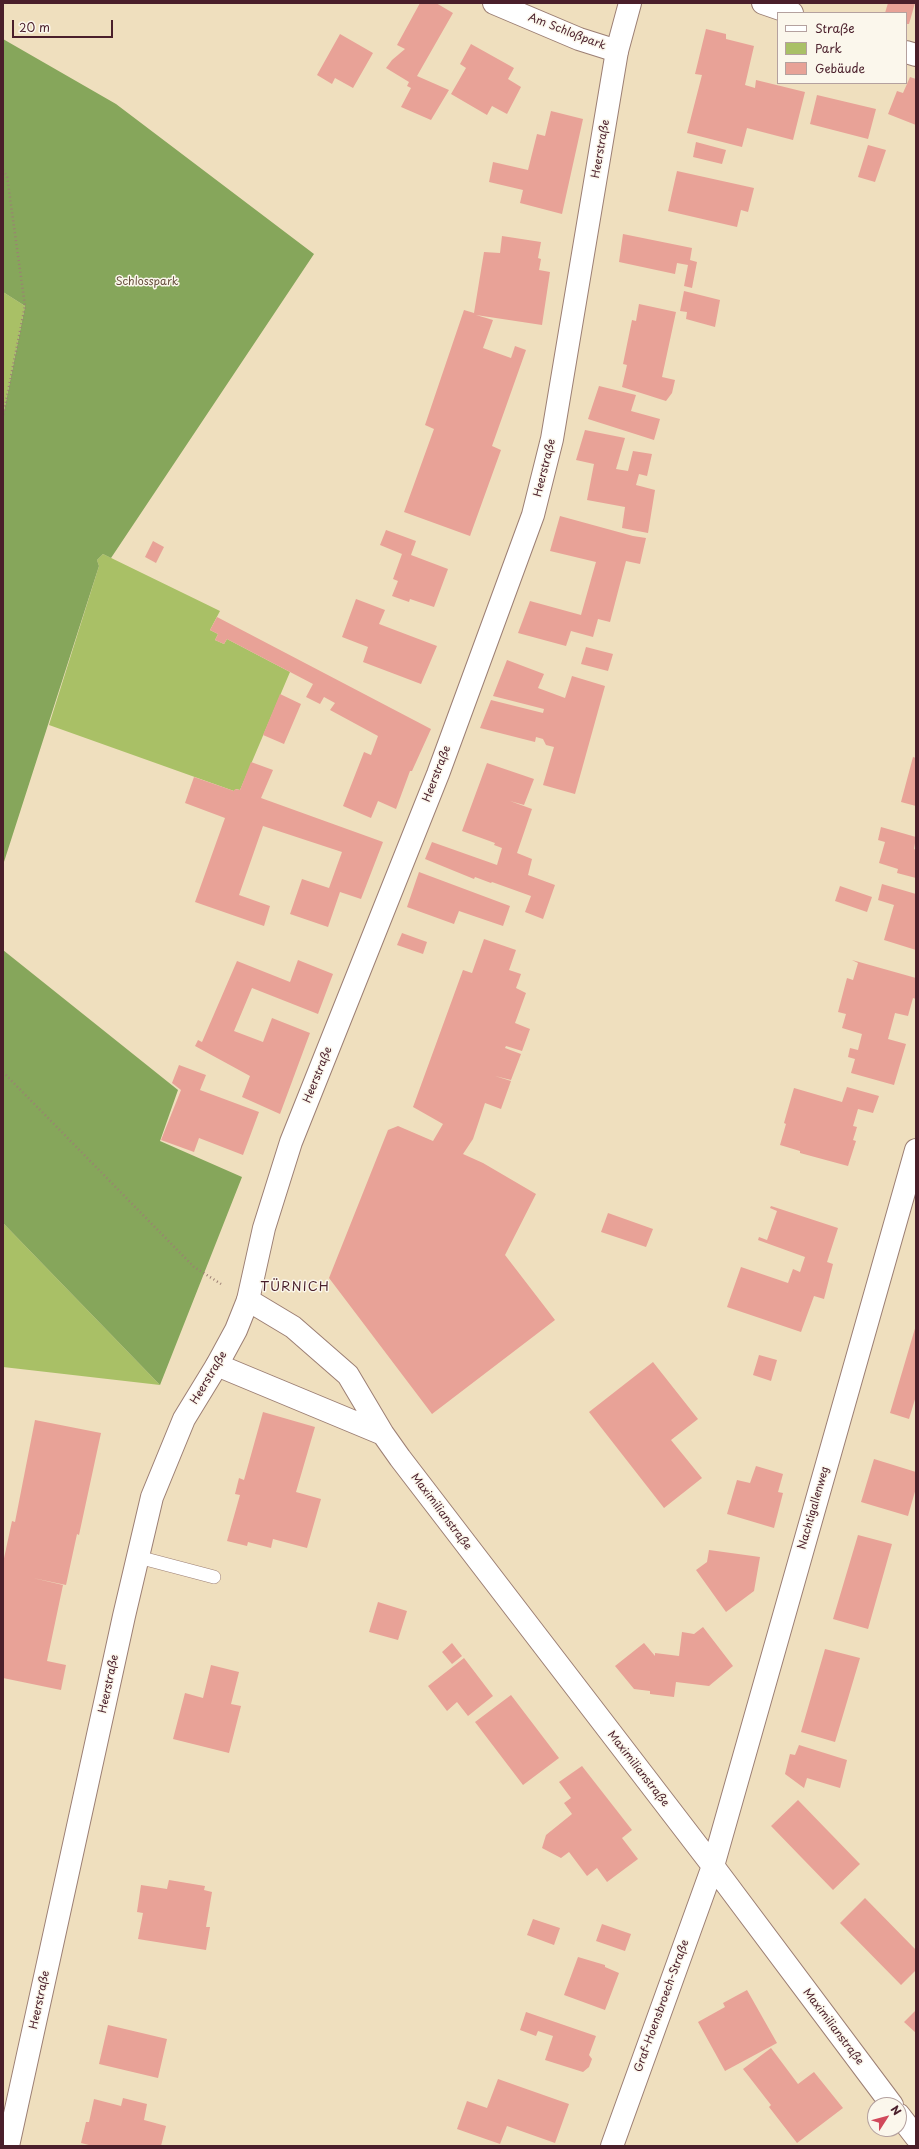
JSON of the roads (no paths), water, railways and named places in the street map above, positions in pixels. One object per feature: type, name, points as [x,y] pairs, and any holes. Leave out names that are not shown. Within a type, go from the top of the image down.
[{"type":"street","name":"Am Schloßpark","points":[[494,3],[579,39],[617,51]]},
{"type":"street","name":"Heerstraße","points":[[8,2146],[152,1497],[184,1419],[217,1366],[236,1330],[248,1300],[264,1228],[291,1142],[438,774],[533,515],[552,439],[617,51],[630,3]]},
{"type":"street","points":[[763,3],[789,12]]},
{"type":"street","name":"Nachtigallenweg","points":[[713,1866],[916,1150]]},
{"type":"street","name":"Maximilianstraße","points":[[248,1300],[293,1327],[348,1375],[383,1434],[713,1866],[886,2097]]},
{"type":"street","points":[[217,1366],[383,1434]]},
{"type":"street","name":"Graf-Hoensbroech-Straße","points":[[612,2146],[713,1866]]},
{"type":"street","points":[[907,2125],[916,2137]]},
{"type":"lane","points":[[138,1557],[214,1577]]},
{"type":"district","name":"TÜRNICH","points":[[295,1287]]},
{"type":"park label","name":"Schlosspark","points":[[147,282]]}]
